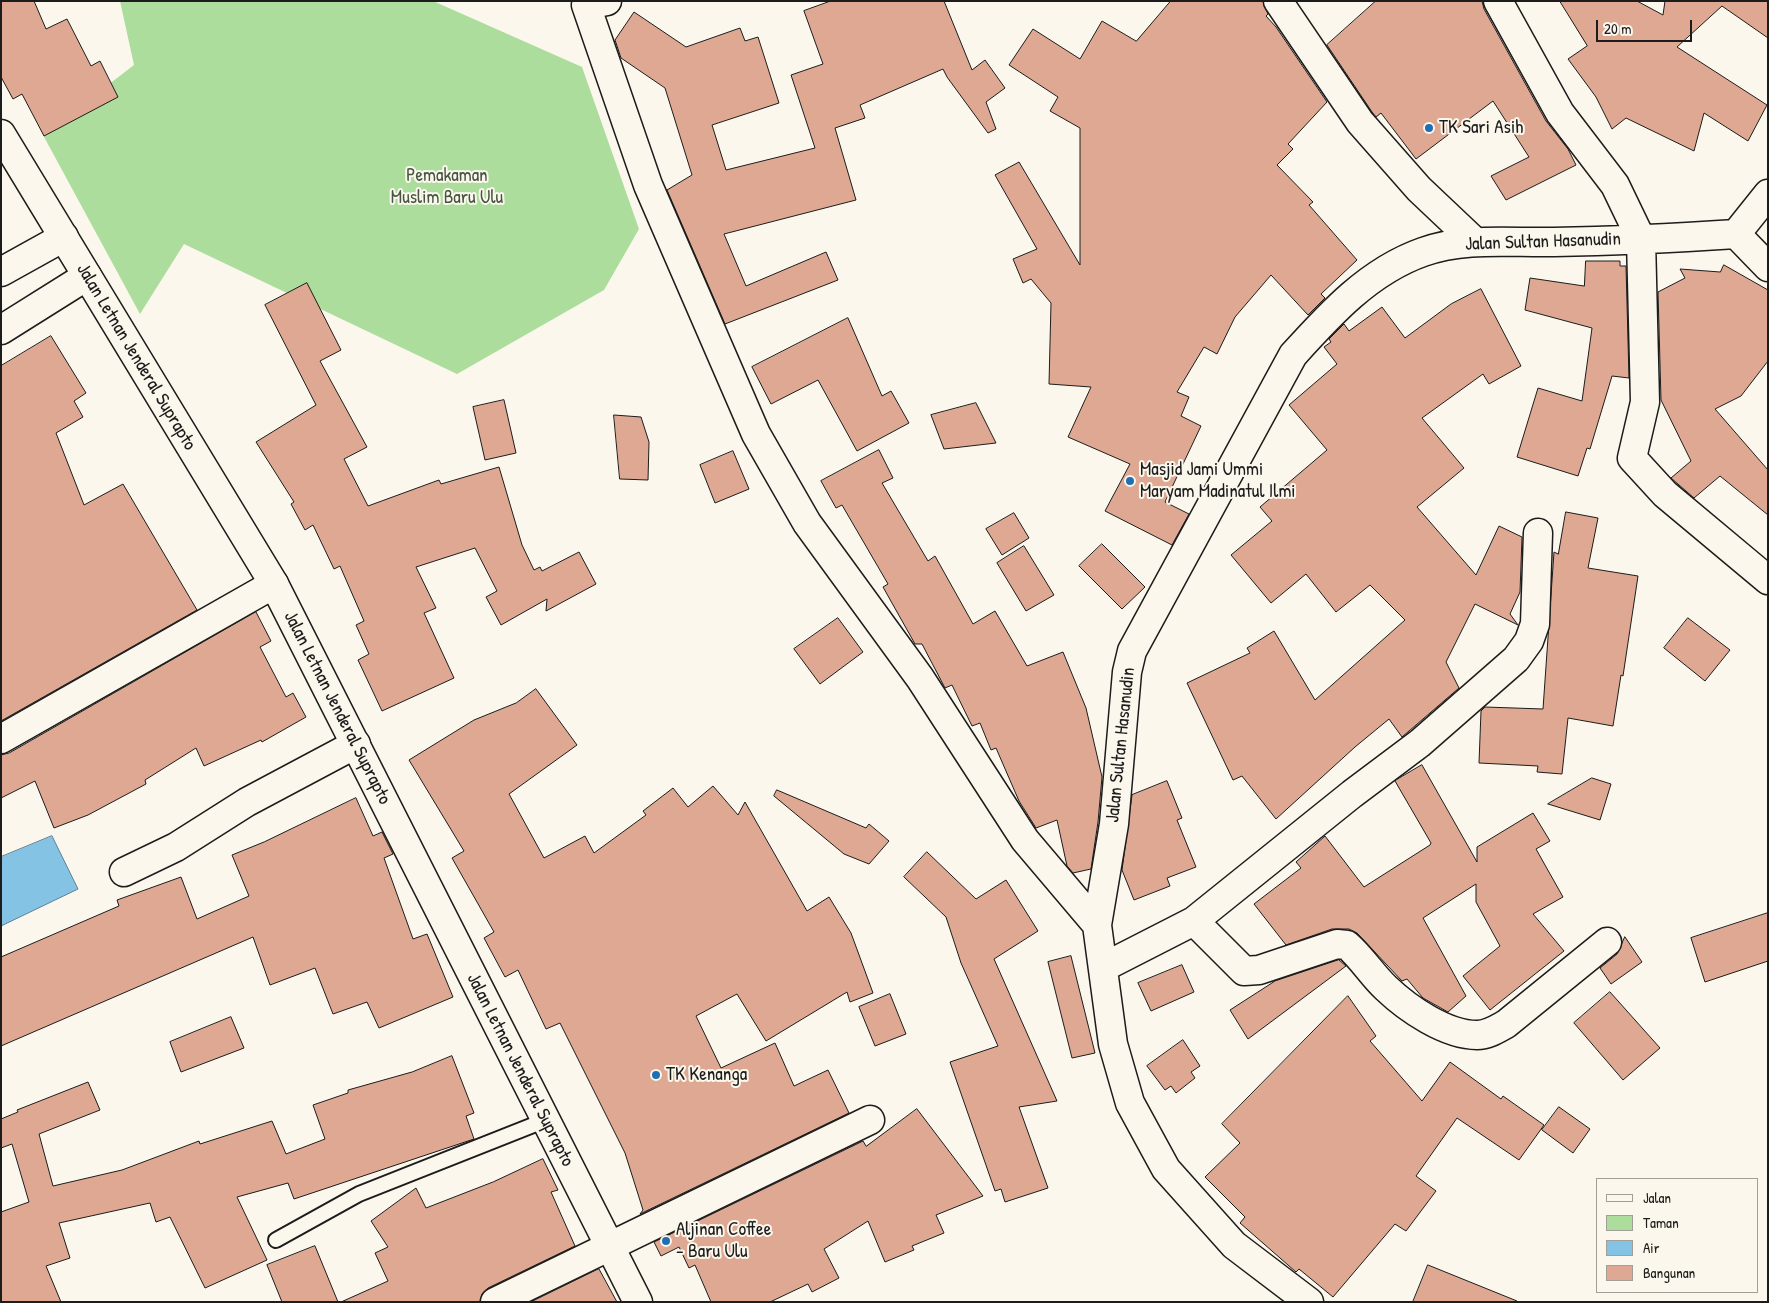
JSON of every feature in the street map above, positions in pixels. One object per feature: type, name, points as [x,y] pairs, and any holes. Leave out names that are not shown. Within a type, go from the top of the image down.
[{"type":"street","points":[[1278,1],[1360,122],[1419,189],[1474,241]]},
{"type":"street","points":[[1498,1],[1560,113],[1615,185],[1641,239],[1645,402],[1632,458],[1665,494],[1768,580]]},
{"type":"street","points":[[593,3],[648,185],[756,434],[807,523],[920,678],[1025,840],[1096,925]]},
{"type":"street","name":"Jalan Letnan Jenderal Suprapto","points":[[1,134],[274,584],[638,1302]]},
{"type":"street","points":[[1768,194],[1736,234],[1768,268]]},
{"type":"street","name":"Jalan Sultan Hasanudin","points":[[1309,1302],[1234,1245],[1166,1169],[1130,1103],[1113,1044],[1104,967],[1096,925],[1114,824],[1127,672],[1132,651],[1293,355],[1324,321],[1367,281],[1423,252],[1474,241],[1518,243],[1736,234]]},
{"type":"street","points":[[1,272],[64,237]]},
{"type":"street","points":[[1,330],[87,276]]},
{"type":"street","points":[[1104,967],[1194,921],[1352,794],[1420,743],[1516,659],[1530,641],[1535,624],[1538,533]]},
{"type":"street","points":[[1,739],[274,584]]},
{"type":"street","points":[[124,872],[176,847],[247,802],[356,744]]},
{"type":"street","points":[[1194,921],[1244,972],[1259,970],[1337,944],[1347,945],[1385,988],[1422,1017],[1460,1032],[1478,1035],[1492,1032],[1506,1024],[1607,942]]},
{"type":"street","points":[[495,1302],[870,1120]]},
{"type":"lane","points":[[276,1240],[359,1194],[546,1120]]},
{"type":"green space","name":"Pemakaman Muslim Baru Ulu","points":[[120,1],[433,1],[582,67],[639,229],[604,290],[457,374],[184,244],[140,314],[43,135],[134,65]]},
{"type":"water","points":[[52,836],[78,889],[1,926],[1,857]]},
{"type":"building","points":[[1,1],[34,1],[46,29],[67,19],[91,66],[100,61],[118,97],[44,136],[22,94],[13,99],[1,77]]},
{"type":"building","points":[[831,1],[944,1],[972,70],[985,60],[1005,88],[986,102],[996,129],[988,133],[943,69],[860,105],[865,118],[835,128],[856,200],[724,234],[746,286],[826,252],[838,280],[725,324],[667,190],[692,175],[665,88],[621,58],[615,40],[634,12],[686,47],[740,28],[745,41],[758,37],[779,103],[712,125],[726,170],[815,148],[791,75],[823,64],[804,11]]},
{"type":"building","points":[[1171,1],[1263,1],[1268,14],[1266,16],[1276,27],[1327,102],[1288,144],[1293,149],[1277,165],[1313,202],[1309,205],[1357,260],[1321,294],[1325,298],[1308,315],[1271,275],[1235,317],[1217,354],[1204,347],[1177,392],[1189,397],[1181,416],[1201,426],[1165,502],[1189,514],[1172,545],[1105,511],[1130,464],[1068,437],[1091,387],[1049,384],[1051,303],[1031,279],[1023,283],[1013,259],[1037,249],[995,175],[1019,162],[1080,265],[1080,128],[1050,111],[1058,97],[1009,65],[1033,29],[1080,59],[1102,21],[1136,41]]},
{"type":"building","points":[[1376,1],[1482,1],[1484,9],[1546,121],[1568,149],[1576,165],[1506,200],[1491,176],[1529,157],[1493,101],[1416,159],[1381,113],[1376,117],[1372,112],[1327,45]]},
{"type":"building","points":[[1560,1],[1637,1],[1663,15],[1665,1],[1768,1],[1768,38],[1722,6],[1677,47],[1767,105],[1748,141],[1704,113],[1694,151],[1626,118],[1612,129],[1596,97],[1568,59],[1587,46]]},
{"type":"building","points":[[1586,261],[1620,261],[1620,266],[1626,266],[1629,378],[1612,376],[1590,449],[1587,448],[1578,476],[1517,457],[1538,388],[1582,401],[1592,328],[1525,310],[1530,278],[1584,286]]},
{"type":"building","points":[[1724,265],[1768,290],[1768,361],[1741,396],[1715,409],[1768,470],[1768,515],[1720,476],[1694,498],[1671,478],[1691,461],[1661,400],[1658,292],[1685,278],[1680,269],[1720,272]]},
{"type":"building","points":[[307,283],[341,350],[320,361],[367,447],[344,459],[368,506],[439,480],[441,484],[499,467],[522,545],[534,570],[540,567],[542,571],[579,552],[596,584],[546,611],[547,599],[501,625],[486,597],[497,591],[475,548],[416,567],[436,608],[424,613],[454,678],[382,711],[358,660],[369,654],[356,625],[364,621],[340,566],[334,569],[313,525],[305,530],[291,504],[294,502],[256,442],[316,405],[265,305]]},
{"type":"building","points":[[1481,289],[1521,366],[1489,384],[1483,374],[1422,418],[1464,468],[1417,507],[1476,575],[1499,526],[1522,537],[1520,592],[1510,614],[1518,625],[1475,604],[1446,662],[1459,688],[1402,737],[1389,719],[1355,747],[1276,819],[1242,776],[1233,780],[1187,683],[1250,653],[1247,648],[1274,631],[1315,700],[1405,620],[1370,585],[1336,612],[1306,574],[1271,603],[1231,555],[1272,521],[1260,507],[1327,450],[1289,405],[1337,364],[1324,347],[1331,342],[1329,339],[1344,324],[1349,331],[1382,307],[1405,338],[1451,304]]},
{"type":"building","points":[[848,318],[882,396],[891,391],[909,423],[857,451],[818,380],[771,404],[752,367]]},
{"type":"building","points":[[51,336],[86,393],[74,401],[83,417],[56,433],[84,505],[123,484],[197,610],[1,721],[1,366]]},
{"type":"building","points":[[504,400],[516,453],[485,460],[473,407]]},
{"type":"building","points":[[976,403],[996,443],[944,449],[931,415]]},
{"type":"building","points":[[614,415],[641,417],[649,442],[648,480],[620,479]]},
{"type":"building","points":[[879,450],[893,478],[882,483],[928,561],[935,556],[973,624],[995,611],[1027,666],[1063,652],[1086,708],[1102,777],[1091,869],[1073,873],[1067,866],[1057,820],[1036,828],[1019,801],[996,748],[991,750],[980,723],[972,726],[952,685],[945,688],[922,644],[915,644],[883,587],[888,584],[842,505],[836,508],[821,481]]},
{"type":"building","points":[[733,451],[749,489],[715,503],[700,465]]},
{"type":"building","points":[[1566,512],[1598,518],[1588,568],[1638,576],[1623,676],[1621,675],[1613,726],[1568,718],[1562,774],[1537,772],[1538,766],[1479,763],[1481,711],[1485,707],[1543,709],[1554,552],[1558,554]]},
{"type":"building","points":[[1014,513],[1029,538],[1002,555],[986,529]]},
{"type":"building","points":[[1102,544],[1145,587],[1122,609],[1079,566]]},
{"type":"building","points":[[1024,546],[1054,595],[1026,611],[997,563]]},
{"type":"building","points":[[256,612],[271,641],[260,647],[286,697],[293,693],[306,717],[262,742],[261,740],[204,766],[196,748],[145,780],[146,784],[88,815],[54,828],[35,781],[1,798],[1,755],[9,753]]},
{"type":"building","points":[[838,618],[863,652],[820,684],[794,649]]},
{"type":"building","points":[[1688,618],[1730,650],[1705,681],[1664,648]]},
{"type":"building","points":[[536,689],[577,745],[509,794],[544,858],[585,836],[594,853],[646,815],[643,811],[673,788],[688,807],[713,786],[738,815],[745,802],[807,911],[829,897],[851,933],[873,993],[850,1002],[847,992],[766,1041],[737,994],[696,1016],[721,1068],[775,1043],[794,1086],[828,1070],[849,1113],[640,1214],[643,1210],[625,1153],[560,1023],[546,1029],[518,970],[505,977],[484,938],[494,932],[452,858],[464,851],[409,760],[474,720],[516,703]]},
{"type":"building","points":[[1422,765],[1477,862],[1477,847],[1533,813],[1550,841],[1536,849],[1563,897],[1533,914],[1564,951],[1490,1010],[1463,976],[1500,946],[1476,902],[1476,884],[1423,918],[1466,996],[1448,1012],[1423,998],[1407,979],[1402,981],[1357,933],[1349,929],[1332,929],[1286,945],[1254,904],[1301,868],[1296,862],[1325,836],[1364,887],[1430,845],[1431,843],[1395,781]]},
{"type":"building","points":[[1592,778],[1611,784],[1600,820],[1548,804]]},
{"type":"building","points":[[1167,781],[1182,818],[1177,820],[1196,867],[1167,878],[1170,886],[1134,900],[1122,870],[1132,795]]},
{"type":"building","points":[[777,790],[866,828],[869,824],[889,841],[869,864],[844,854],[774,796]]},
{"type":"building","points":[[356,798],[373,836],[382,832],[393,854],[384,858],[413,939],[427,934],[453,997],[379,1028],[367,1002],[333,1014],[315,968],[270,985],[253,937],[1,1046],[1,957],[119,906],[117,900],[181,877],[197,919],[249,896],[232,855],[264,842]]},
{"type":"building","points":[[927,852],[976,899],[1006,880],[1038,931],[994,959],[1057,1101],[1019,1107],[1048,1188],[1005,1202],[1001,1189],[995,1191],[950,1062],[998,1046],[961,963],[946,917],[904,877]]},
{"type":"building","points":[[1768,913],[1768,961],[1705,982],[1691,938]]},
{"type":"building","points":[[1625,937],[1642,962],[1611,984],[1600,968],[1617,954]]},
{"type":"building","points":[[1071,956],[1095,1053],[1072,1058],[1048,962]]},
{"type":"building","points":[[1339,960],[1346,966],[1248,1039],[1230,1010],[1275,981]]},
{"type":"building","points":[[1182,965],[1194,992],[1151,1011],[1138,983]]},
{"type":"building","points":[[1610,992],[1660,1048],[1623,1080],[1574,1023]]},
{"type":"building","points":[[890,994],[906,1034],[875,1046],[859,1007]]},
{"type":"building","points":[[1348,996],[1376,1036],[1370,1041],[1422,1101],[1450,1062],[1501,1099],[1503,1096],[1544,1125],[1519,1160],[1457,1118],[1416,1176],[1436,1191],[1406,1231],[1395,1224],[1333,1297],[1299,1269],[1296,1272],[1240,1223],[1245,1217],[1205,1177],[1240,1143],[1222,1124]]},
{"type":"building","points":[[231,1017],[244,1048],[181,1072],[170,1042]]},
{"type":"building","points":[[1183,1040],[1200,1066],[1191,1072],[1195,1078],[1176,1093],[1171,1086],[1165,1090],[1147,1066]]},
{"type":"building","points":[[452,1056],[474,1113],[466,1116],[474,1139],[294,1199],[288,1183],[237,1197],[267,1260],[205,1288],[170,1217],[156,1222],[150,1203],[59,1223],[70,1258],[46,1266],[61,1302],[1,1302],[1,1212],[29,1202],[12,1144],[1,1148],[1,1119],[18,1112],[17,1110],[88,1082],[100,1110],[39,1134],[53,1186],[122,1170],[199,1141],[200,1144],[272,1121],[286,1154],[325,1139],[313,1105],[348,1093],[348,1090],[412,1072]]},
{"type":"building","points":[[1559,1107],[1590,1129],[1573,1153],[1542,1130]]},
{"type":"building","points":[[917,1109],[983,1196],[936,1215],[944,1233],[912,1246],[914,1250],[885,1262],[868,1221],[824,1249],[839,1278],[812,1292],[808,1284],[770,1302],[711,1302],[695,1265],[689,1268],[679,1247],[661,1256],[654,1242],[863,1141],[866,1146]]},
{"type":"building","points":[[543,1159],[558,1190],[551,1192],[575,1246],[488,1288],[482,1294],[480,1302],[341,1302],[388,1281],[375,1253],[388,1247],[371,1221],[416,1188],[426,1208],[493,1182]]},
{"type":"building","points":[[315,1246],[338,1302],[282,1302],[267,1265]]},
{"type":"building","points":[[1428,1265],[1517,1301],[1413,1302]]},
{"type":"building","points":[[599,1269],[617,1302],[531,1302]]},
{"type":"place","name":"TK Sari Asih","points":[[1429,128]]},
{"type":"place","name":"Masjid Jami Ummi Maryam Madinatul Ilmi","points":[[1130,481]]},
{"type":"place","name":"TK Kenanga","points":[[656,1075]]},
{"type":"place","name":"Aljinan Coffee - Baru Ulu","points":[[666,1241]]}]
